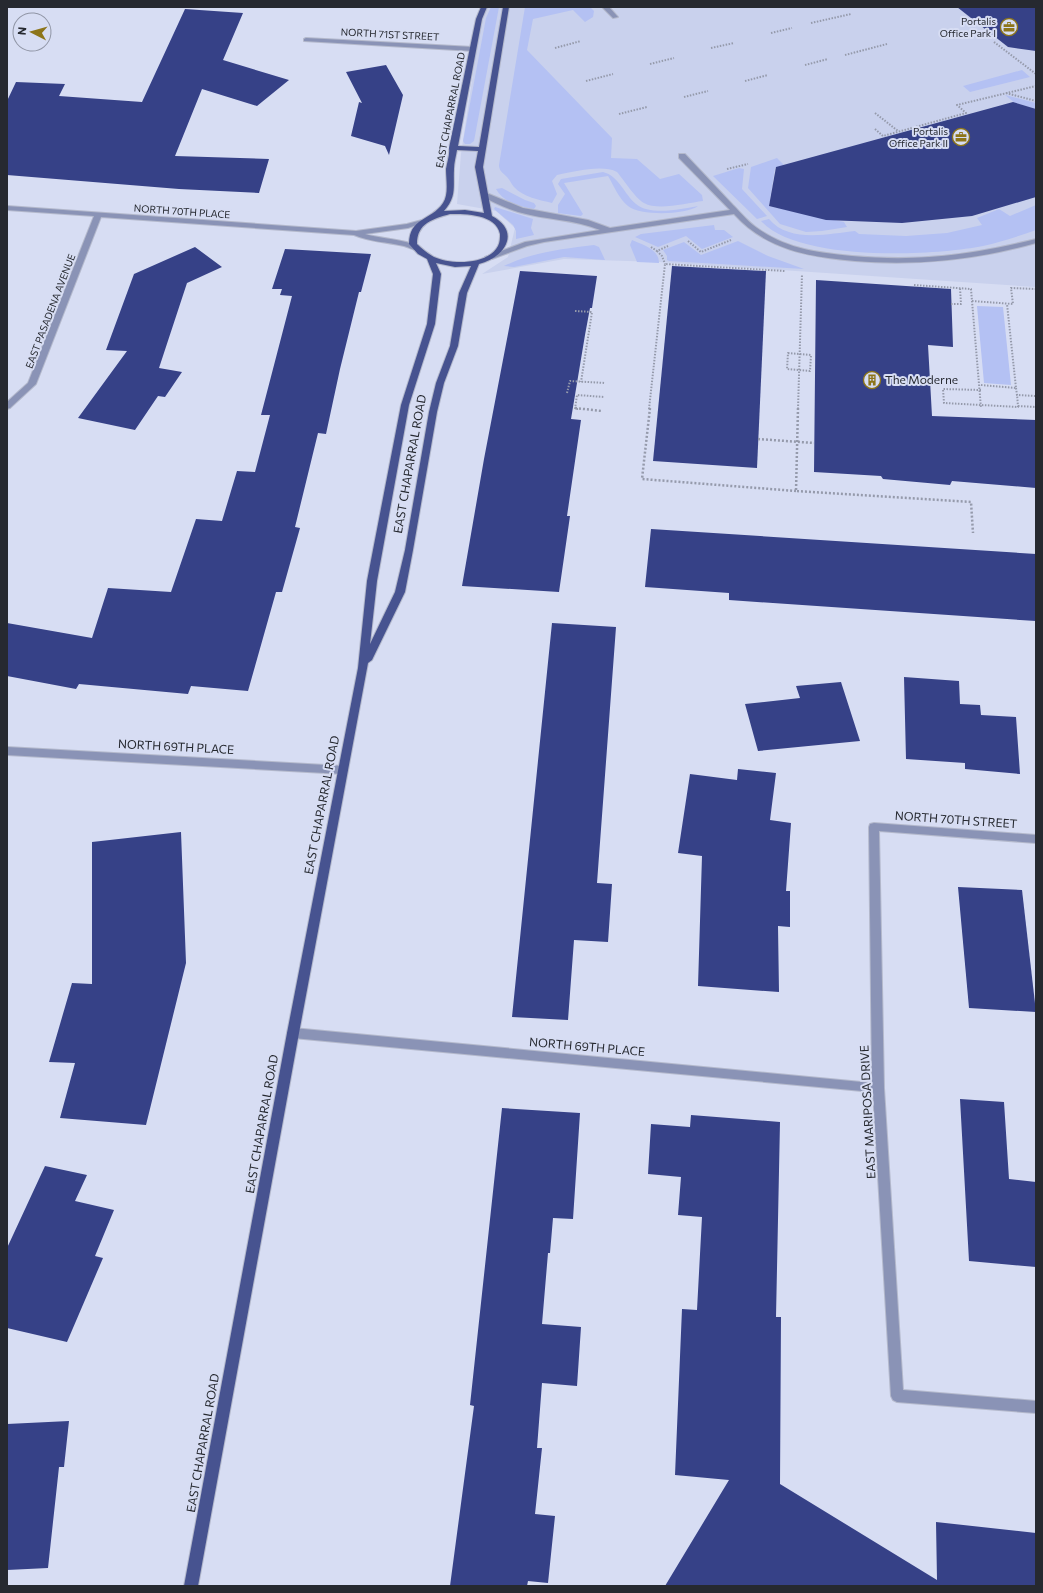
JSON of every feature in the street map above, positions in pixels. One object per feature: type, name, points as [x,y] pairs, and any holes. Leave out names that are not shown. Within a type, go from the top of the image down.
[{"type":"main road","name":"EAST CHAPARRAL ROAD","points":[[437,215],[447,203],[450,194],[450,168],[453,148],[479,19],[484,7]]},
{"type":"main road","points":[[489,218],[480,175],[482,149],[506,7]]},
{"type":"main road","points":[[453,148],[482,149]]},
{"type":"main road","points":[[464,212],[477,213],[489,218],[499,224],[504,233],[504,242],[499,250],[489,257],[476,262],[460,264],[445,263],[431,259],[422,255],[416,248],[412,238],[413,233],[422,222],[437,215],[464,212]]},
{"type":"main road","name":"EAST CHAPARRAL ROAD","points":[[191,1586],[293,1033],[364,668],[372,581],[405,405],[431,324],[437,274],[431,259]]},
{"type":"main road","name":"EAST CHAPARRAL ROAD","points":[[364,668],[400,592],[409,550],[433,412],[440,383],[454,346],[463,292],[476,262]]},
{"type":"street","points":[[605,7],[615,17]]},
{"type":"street","name":"NORTH 71ST STREET","points":[[306,40],[474,49]]},
{"type":"street","points":[[682,156],[754,230],[778,244],[796,250],[816,254],[898,262],[952,259],[987,254],[1036,241]]},
{"type":"street","points":[[484,194],[499,202],[521,210],[588,222],[608,230]]},
{"type":"street","name":"NORTH 70TH PLACE","points":[[7,208],[356,233],[408,226],[422,222]]},
{"type":"street","points":[[489,257],[525,244],[608,230],[736,212]]},
{"type":"street","name":"EAST PASADENA AVENUE","points":[[7,406],[32,384],[98,215]]},
{"type":"street","name":"NORTH 70TH PLACE","points":[[356,233],[377,240],[406,244],[416,248]]},
{"type":"street","name":"NORTH 69TH PLACE","points":[[7,751],[343,770]]},
{"type":"street","name":"NORTH 70TH STREET","points":[[874,827],[1036,839]]},
{"type":"street","name":"EAST MARIPOSA DRIVE","points":[[874,827],[878,1088],[898,1396],[1036,1407]]},
{"type":"street","name":"NORTH 69TH PLACE","points":[[293,1033],[878,1088]]},
{"type":"path","points":[[811,23],[851,14]]},
{"type":"path","points":[[772,33],[792,28]]},
{"type":"path","points":[[555,48],[582,41]]},
{"type":"path","points":[[994,42],[1036,74]]},
{"type":"path","points":[[710,48],[734,43]]},
{"type":"path","points":[[845,54],[887,44]]},
{"type":"path","points":[[650,64],[674,58]]},
{"type":"path","points":[[805,65],[828,59]]},
{"type":"path","points":[[586,81],[613,74]]},
{"type":"path","points":[[745,81],[768,75]]},
{"type":"path","points":[[875,129],[883,136],[898,132],[966,113],[957,105],[1036,86]]},
{"type":"path","points":[[684,97],[708,91]]},
{"type":"path","points":[[1006,92],[1036,101]]},
{"type":"path","points":[[619,114],[646,107]]},
{"type":"path","points":[[876,113],[898,132]]},
{"type":"path","points":[[720,171],[748,164]]},
{"type":"path","points":[[685,238],[700,252],[737,237]]},
{"type":"path","points":[[646,244],[662,256],[665,264],[642,480],[971,502],[973,533]]},
{"type":"path","points":[[657,251],[671,244]]},
{"type":"path","points":[[665,264],[787,271]]},
{"type":"path","points":[[796,491],[802,272]]},
{"type":"path","points":[[912,284],[972,289],[981,386],[981,407]]},
{"type":"path","points":[[951,304],[961,304],[960,288]]},
{"type":"path","points":[[972,301],[1013,304],[1011,288],[1036,289]]},
{"type":"path","points":[[1007,304],[1018,406]]},
{"type":"path","points":[[576,311],[592,312],[581,382]]},
{"type":"path","points":[[788,353],[800,354],[811,355],[810,371],[787,369],[788,353]]},
{"type":"path","points":[[567,393],[570,381],[605,384]]},
{"type":"path","points":[[981,386],[1016,388]]},
{"type":"path","points":[[980,390],[943,389],[944,403],[981,407],[1036,407]]},
{"type":"path","points":[[1017,394],[1036,396]]},
{"type":"path","points":[[602,411],[575,410],[577,395],[604,397]]},
{"type":"path","points":[[758,439],[814,443]]},
{"type":"shaded area","points":[[483,7],[1036,7],[1036,287],[659,262],[564,259],[482,274],[508,257],[515,228],[496,211],[457,204],[461,154]]},
{"type":"shaded area","points":[[491,7],[499,7],[474,141],[470,144],[465,144],[463,141],[486,18]]},
{"type":"shaded area","points":[[525,7],[590,7],[594,11],[593,17],[585,22],[573,10],[533,19],[527,50],[612,138],[611,158],[637,159],[660,179],[679,174],[702,195],[703,201],[681,205],[650,205],[644,203],[637,197],[617,172],[604,169],[587,169],[557,175],[552,181],[557,194],[552,203],[527,196],[514,187],[500,170],[499,165]]},
{"type":"shaded area","points":[[1022,70],[1030,77],[970,92],[963,86]]},
{"type":"shaded area","points":[[1005,95],[1036,103],[1036,109],[1015,103]]},
{"type":"shaded area","points":[[777,158],[784,165],[775,168],[769,206],[844,222],[847,227],[806,232],[780,224],[748,188],[751,167]]},
{"type":"shaded area","points":[[739,168],[744,169],[742,189],[767,216],[757,219],[713,176]]},
{"type":"shaded area","points":[[603,172],[613,177],[632,200],[642,208],[666,211],[698,206],[674,213],[652,213],[634,209],[622,200],[608,176],[564,183],[583,214],[581,216],[558,213],[558,205],[565,194],[558,184],[561,179]]},
{"type":"shaded area","points":[[502,188],[534,203],[536,206],[534,209],[507,201],[496,189]]},
{"type":"shaded area","points":[[1036,205],[1036,230],[983,246],[932,252],[867,253],[834,250],[804,244],[779,234],[761,221],[769,219],[777,227],[798,234],[821,235],[855,231],[859,234],[906,236],[947,233],[982,225],[977,218],[999,209],[1010,216]]},
{"type":"shaded area","points":[[495,207],[533,219],[531,228],[534,235],[516,239],[516,231],[513,225],[494,209]]},
{"type":"shaded area","points":[[714,225],[715,230],[724,230],[733,237],[702,249],[686,236],[658,247],[635,237],[641,234]]},
{"type":"shaded area","points":[[632,240],[650,248],[656,254],[659,263],[637,262],[630,245]]},
{"type":"shaded area","points":[[738,241],[768,256],[804,269],[669,261],[667,260],[667,256],[663,250],[684,242],[701,255]]},
{"type":"shaded area","points":[[594,245],[599,247],[605,260],[564,257],[514,267],[504,266],[537,254]]},
{"type":"shaded area","points":[[977,306],[1003,307],[1011,385],[984,383]]},
{"type":"building","name":"Portalis Office Park I","points":[[957,7],[1036,7],[1036,51],[1008,47]]},
{"type":"building","points":[[185,9],[243,13],[223,60],[289,80],[257,106],[202,89],[175,156],[269,159],[259,193],[179,189],[7,175],[7,101],[16,82],[65,84],[59,96],[142,102]]},
{"type":"building","points":[[386,65],[403,95],[389,155],[385,146],[351,136],[359,102],[362,103],[346,72]]},
{"type":"building","name":"Portalis Office Park II","points":[[1013,102],[1036,109],[1036,197],[972,216],[902,223],[826,220],[769,206],[776,167]]},
{"type":"building","points":[[195,247],[222,267],[187,283],[159,368],[182,372],[165,397],[158,396],[135,430],[78,418],[127,351],[106,350],[134,274]]},
{"type":"building","points":[[285,249],[371,254],[361,292],[359,292],[326,434],[318,433],[295,527],[300,528],[282,592],[276,592],[248,691],[191,686],[188,694],[79,684],[76,689],[7,676],[7,623],[92,638],[108,588],[171,592],[196,519],[222,521],[237,471],[255,472],[270,415],[261,415],[292,296],[280,295],[282,289],[272,289]]},
{"type":"building","points":[[672,266],[766,271],[757,468],[653,461]]},
{"type":"building","points":[[520,271],[597,276],[592,308],[590,308],[585,335],[571,419],[581,420],[567,516],[570,516],[559,592],[462,586],[484,459]]},
{"type":"building","name":"The Moderne","points":[[816,280],[951,289],[953,347],[928,345],[932,416],[1036,420],[1036,488],[952,481],[950,485],[883,479],[881,476],[814,472]]},
{"type":"building","points":[[651,529],[1036,554],[1036,621],[729,600],[729,593],[645,587]]},
{"type":"building","points":[[552,623],[616,627],[597,883],[612,884],[608,942],[574,940],[568,1020],[512,1017]]},
{"type":"building","points":[[904,677],[959,681],[960,704],[980,705],[981,715],[1016,717],[1020,774],[965,769],[965,763],[906,759]]},
{"type":"building","points":[[841,682],[860,741],[758,751],[745,704],[800,698],[796,686]]},
{"type":"building","points":[[738,769],[776,773],[770,820],[791,823],[786,891],[790,891],[790,927],[778,926],[779,992],[698,986],[702,856],[678,853],[690,774],[737,780]]},
{"type":"building","points":[[181,832],[186,963],[146,1125],[60,1118],[75,1063],[49,1062],[72,983],[92,984],[92,842]]},
{"type":"building","points":[[958,887],[1022,890],[1036,1012],[969,1008]]},
{"type":"building","points":[[960,1099],[1004,1102],[1009,1179],[1036,1182],[1036,1267],[969,1261]]},
{"type":"building","points":[[502,1108],[580,1113],[573,1219],[553,1218],[550,1253],[548,1253],[542,1324],[581,1327],[577,1386],[542,1383],[537,1448],[542,1448],[535,1514],[555,1516],[548,1583],[528,1581],[527,1586],[450,1586],[474,1406],[470,1405]]},
{"type":"building","points":[[691,1115],[780,1122],[776,1317],[781,1317],[780,1484],[937,1580],[936,1522],[1036,1533],[1036,1586],[665,1586],[729,1480],[675,1475],[682,1309],[697,1310],[702,1217],[678,1215],[681,1177],[648,1174],[651,1124],[690,1127]]},
{"type":"building","points":[[45,1166],[87,1175],[75,1201],[114,1210],[95,1256],[103,1258],[67,1342],[7,1328],[7,1248]]},
{"type":"building","points":[[69,1421],[64,1467],[59,1467],[48,1568],[7,1570],[7,1424]]},
{"type":"place","name":"Portalis Office Park I","points":[[1009,27]]},
{"type":"place","name":"Portalis Office Park II","points":[[961,137]]},
{"type":"place","name":"The Moderne","points":[[872,380]]}]
